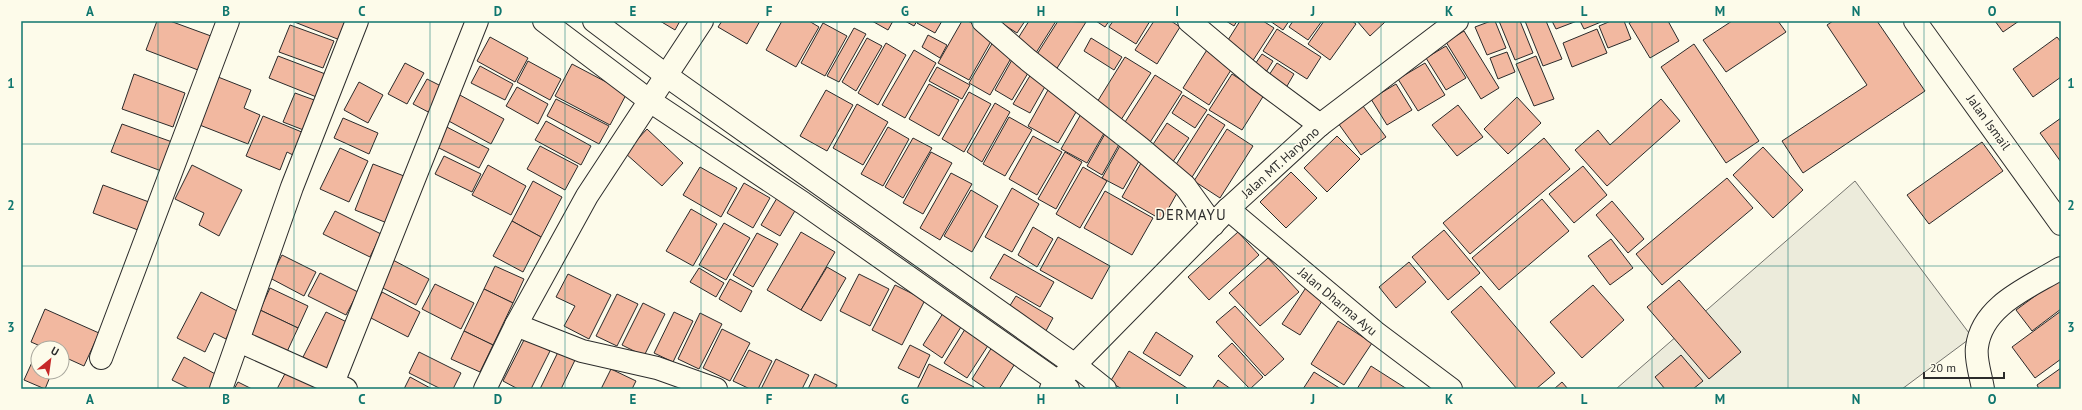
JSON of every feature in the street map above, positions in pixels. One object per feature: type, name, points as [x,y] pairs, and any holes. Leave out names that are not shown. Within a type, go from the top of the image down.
[{"type":"street","points":[[100,358],[228,21]]},
{"type":"street","points":[[221,389],[292,187],[357,21]]},
{"type":"street","points":[[239,341],[340,386],[477,21]]},
{"type":"street","points":[[544,21],[650,101],[803,203],[1060,386]]},
{"type":"street","points":[[594,21],[667,76],[1075,365],[1105,389]]},
{"type":"street","points":[[485,389],[516,325],[587,196],[702,21]]},
{"type":"street","points":[[983,21],[1028,60],[1139,147],[1185,186],[1212,225]]},
{"type":"street","points":[[1189,21],[1258,79],[1320,125]]},
{"type":"street","name":"Jalan MT. Haryono","points":[[1060,386],[1075,365],[1228,209],[1320,125],[1457,21]]},
{"type":"street","name":"Jalan Ismail","points":[[1915,21],[2061,224]]},
{"type":"street","name":"Jalan Dharma Ayu","points":[[1228,209],[1375,332],[1451,389]]},
{"type":"street","points":[[1983,389],[1977,348],[1982,330],[1991,314],[2008,300],[2061,268]]},
{"type":"street","points":[[516,325],[582,351],[657,368],[716,389]]},
{"type":"shaded area","points":[[1855,181],[1972,337],[1902,389],[1616,389]]},
{"type":"building","points":[[157,21],[170,21],[211,36],[198,70],[146,50]]},
{"type":"building","points":[[292,21],[348,21],[340,40]]},
{"type":"building","points":[[660,21],[680,21],[675,30]]},
{"type":"building","points":[[722,21],[760,21],[747,44],[718,27]]},
{"type":"building","points":[[782,21],[809,21],[819,27],[796,67],[766,50]]},
{"type":"building","points":[[872,21],[893,21],[888,30]]},
{"type":"building","points":[[905,21],[917,21],[914,26]]},
{"type":"building","points":[[918,21],[942,21],[935,33],[917,23]]},
{"type":"building","points":[[962,21],[968,21],[994,36],[969,80],[938,63]]},
{"type":"building","points":[[998,21],[1025,21],[1017,33]]},
{"type":"building","points":[[1029,21],[1056,21],[1034,56],[1015,43]]},
{"type":"building","points":[[1058,21],[1086,22],[1054,73],[1034,59]]},
{"type":"building","points":[[1096,21],[1109,21],[1105,27]]},
{"type":"building","points":[[1113,21],[1150,21],[1136,44],[1109,27]]},
{"type":"building","points":[[1154,21],[1171,21],[1180,27],[1157,64],[1135,50]]},
{"type":"building","points":[[1226,21],[1237,21],[1234,26]]},
{"type":"building","points":[[1240,21],[1263,21],[1274,28],[1250,65],[1223,48]]},
{"type":"building","points":[[1270,21],[1289,21],[1283,30]]},
{"type":"building","points":[[1293,21],[1322,21],[1308,40],[1289,27]]},
{"type":"building","points":[[1324,21],[1352,21],[1356,24],[1330,60],[1308,44]]},
{"type":"building","points":[[1357,21],[1384,21],[1385,22],[1370,36]]},
{"type":"building","points":[[1495,21],[1506,48],[1487,55],[1475,27]]},
{"type":"building","points":[[1499,21],[1520,21],[1533,53],[1515,60]]},
{"type":"building","points":[[1525,21],[1546,21],[1562,59],[1543,66]]},
{"type":"building","points":[[1552,21],[1577,21],[1556,29]]},
{"type":"building","points":[[1580,21],[1601,21],[1601,22],[1584,29]]},
{"type":"building","points":[[1611,21],[1624,21],[1631,39],[1608,48],[1599,26]]},
{"type":"building","points":[[1633,21],[1668,21],[1679,41],[1650,58],[1629,23]]},
{"type":"building","points":[[1732,21],[1778,21],[1786,32],[1726,72],[1703,40]]},
{"type":"building","points":[[1833,21],[1877,21],[1925,91],[1803,173],[1782,141],[1867,85],[1827,25]]},
{"type":"building","points":[[1995,21],[2019,21],[2003,32]]},
{"type":"building","points":[[823,23],[847,36],[825,76],[801,63]]},
{"type":"building","points":[[290,25],[334,41],[323,68],[279,52]]},
{"type":"building","points":[[854,28],[866,34],[839,82],[827,76]]},
{"type":"building","points":[[1277,29],[1321,57],[1307,79],[1263,51]]},
{"type":"building","points":[[1597,29],[1607,53],[1572,67],[1563,43]]},
{"type":"building","points":[[1464,31],[1499,88],[1481,99],[1446,42]]},
{"type":"building","points":[[928,35],[947,45],[940,58],[922,47]]},
{"type":"building","points":[[490,37],[528,58],[515,82],[477,61]]},
{"type":"building","points":[[2057,37],[2061,42],[2061,77],[2033,97],[2013,69]]},
{"type":"building","points":[[867,38],[882,46],[856,91],[842,82]]},
{"type":"building","points":[[1091,38],[1122,57],[1114,70],[1084,51]]},
{"type":"building","points":[[993,42],[1014,53],[990,95],[969,83]]},
{"type":"building","points":[[886,43],[906,55],[878,105],[858,93]]},
{"type":"building","points":[[1694,44],[1759,141],[1726,163],[1661,67]]},
{"type":"building","points":[[1210,45],[1236,62],[1209,105],[1183,88]]},
{"type":"building","points":[[1446,46],[1466,78],[1446,90],[1426,58]]},
{"type":"building","points":[[914,50],[936,63],[905,118],[882,105]]},
{"type":"building","points":[[1507,52],[1515,72],[1498,79],[1490,58]]},
{"type":"building","points":[[1262,54],[1273,61],[1263,77],[1251,70]]},
{"type":"building","points":[[278,56],[328,75],[319,98],[269,78]]},
{"type":"building","points":[[1536,56],[1554,99],[1534,106],[1516,64]]},
{"type":"building","points":[[1125,57],[1151,73],[1119,123],[1094,107]]},
{"type":"building","points":[[1013,58],[1031,68],[1012,100],[995,90]]},
{"type":"building","points":[[528,61],[561,79],[550,100],[517,82]]},
{"type":"building","points":[[405,63],[424,73],[407,104],[388,94]]},
{"type":"building","points":[[1277,63],[1294,74],[1283,93],[1265,81]]},
{"type":"building","points":[[1425,63],[1445,95],[1418,111],[1398,79]]},
{"type":"building","points":[[572,64],[627,93],[610,125],[555,96]]},
{"type":"building","points":[[480,66],[513,84],[505,100],[471,83]]},
{"type":"building","points":[[937,67],[970,85],[962,99],[929,81]]},
{"type":"building","points":[[134,74],[185,93],[173,127],[122,109]]},
{"type":"building","points":[[1031,74],[1047,83],[1030,113],[1013,104]]},
{"type":"building","points":[[1232,74],[1264,95],[1242,130],[1209,110]]},
{"type":"building","points":[[213,75],[251,90],[244,108],[260,115],[248,144],[192,122]]},
{"type":"building","points":[[1155,75],[1182,92],[1147,147],[1120,130]]},
{"type":"building","points":[[427,79],[445,88],[432,114],[413,104]]},
{"type":"building","points":[[359,82],[383,95],[368,123],[344,110]]},
{"type":"building","points":[[929,84],[959,100],[939,136],[909,119]]},
{"type":"building","points":[[1396,84],[1412,110],[1387,125],[1371,99]]},
{"type":"building","points":[[517,87],[548,104],[538,124],[506,106]]},
{"type":"building","points":[[826,90],[853,105],[827,151],[800,136]]},
{"type":"building","points":[[1048,90],[1079,107],[1058,143],[1028,126]]},
{"type":"building","points":[[969,92],[991,104],[964,152],[942,139]]},
{"type":"building","points":[[295,93],[317,101],[306,131],[283,122]]},
{"type":"building","points":[[458,94],[504,119],[491,144],[445,119]]},
{"type":"building","points":[[1183,95],[1207,110],[1195,128],[1172,113]]},
{"type":"building","points":[[1517,97],[1541,123],[1508,154],[1484,129]]},
{"type":"building","points":[[556,99],[609,126],[599,144],[547,116]]},
{"type":"building","points":[[1661,99],[1680,121],[1607,186],[1575,150],[1598,130],[1610,145]]},
{"type":"building","points":[[995,103],[1010,112],[982,162],[967,152]]},
{"type":"building","points":[[857,104],[888,122],[863,165],[833,148]]},
{"type":"building","points":[[1458,105],[1483,137],[1457,156],[1432,125]]},
{"type":"building","points":[[1363,106],[1386,137],[1361,155],[1338,123]]},
{"type":"building","points":[[1081,114],[1107,128],[1087,163],[1061,149]]},
{"type":"building","points":[[1208,114],[1225,125],[1187,185],[1170,174]]},
{"type":"building","points":[[263,116],[309,135],[299,158],[287,152],[280,170],[246,156]]},
{"type":"building","points":[[1009,117],[1032,130],[1005,176],[983,164]]},
{"type":"building","points":[[343,118],[378,133],[369,154],[334,138]]},
{"type":"building","points":[[2061,118],[2061,162],[2040,133]]},
{"type":"building","points":[[546,121],[591,146],[581,165],[535,140]]},
{"type":"building","points":[[1167,123],[1189,138],[1170,166],[1148,152]]},
{"type":"building","points":[[122,124],[175,143],[164,172],[111,152]]},
{"type":"building","points":[[441,124],[489,149],[479,168],[431,144]]},
{"type":"building","points":[[888,127],[909,139],[883,186],[861,174]]},
{"type":"building","points":[[647,129],[683,163],[662,186],[625,153]]},
{"type":"building","points":[[1227,129],[1253,146],[1220,198],[1194,181]]},
{"type":"building","points":[[1106,132],[1121,141],[1102,175],[1087,166]]},
{"type":"building","points":[[1033,136],[1062,152],[1037,195],[1009,179]]},
{"type":"building","points":[[1337,136],[1360,159],[1327,192],[1304,168]]},
{"type":"building","points":[[913,138],[932,148],[903,198],[885,187]]},
{"type":"building","points":[[1544,138],[1570,169],[1470,254],[1443,223]]},
{"type":"building","points":[[1122,142],[1143,154],[1123,189],[1102,178]]},
{"type":"building","points":[[1982,142],[2003,171],[1929,224],[1907,195]]},
{"type":"building","points":[[540,146],[578,166],[565,190],[527,169]]},
{"type":"building","points":[[1763,147],[1803,190],[1773,218],[1733,175]]},
{"type":"building","points":[[340,148],[368,161],[349,202],[320,189]]},
{"type":"building","points":[[931,152],[952,163],[923,214],[903,203]]},
{"type":"building","points":[[1065,152],[1082,162],[1056,209],[1038,199]]},
{"type":"building","points":[[444,156],[481,174],[472,192],[435,174]]},
{"type":"building","points":[[1141,163],[1181,186],[1162,220],[1122,197]]},
{"type":"building","points":[[373,164],[404,176],[387,223],[355,210]]},
{"type":"building","points":[[192,165],[242,190],[219,236],[199,225],[204,213],[175,199]]},
{"type":"building","points":[[488,165],[526,186],[511,215],[472,195]]},
{"type":"building","points":[[1583,166],[1607,195],[1574,223],[1549,194]]},
{"type":"building","points":[[700,167],[737,188],[721,217],[683,195]]},
{"type":"building","points":[[1083,167],[1107,181],[1080,228],[1056,214]]},
{"type":"building","points":[[1291,172],[1317,198],[1286,228],[1260,202]]},
{"type":"building","points":[[951,173],[972,184],[940,240],[920,228]]},
{"type":"building","points":[[1727,178],[1753,208],[1662,285],[1636,254]]},
{"type":"building","points":[[533,181],[562,197],[541,237],[512,221]]},
{"type":"building","points":[[744,183],[770,198],[753,228],[727,213]]},
{"type":"building","points":[[103,185],[149,202],[138,230],[93,213]]},
{"type":"building","points":[[1012,188],[1039,204],[1012,252],[985,237]]},
{"type":"building","points":[[971,190],[998,206],[972,252],[944,236]]},
{"type":"building","points":[[1105,191],[1153,218],[1132,255],[1084,228]]},
{"type":"building","points":[[780,193],[799,204],[780,236],[761,225]]},
{"type":"building","points":[[1542,199],[1569,231],[1499,290],[1472,258]]},
{"type":"building","points":[[1612,201],[1644,239],[1628,253],[1596,215]]},
{"type":"building","points":[[691,209],[717,224],[693,266],[666,251]]},
{"type":"building","points":[[335,211],[381,234],[370,257],[323,234]]},
{"type":"building","points":[[512,221],[541,237],[523,272],[493,256]]},
{"type":"building","points":[[724,223],[750,238],[726,280],[699,265]]},
{"type":"building","points":[[1033,227],[1053,239],[1037,267],[1018,255]]},
{"type":"building","points":[[1444,230],[1480,273],[1448,300],[1412,257]]},
{"type":"building","points":[[801,232],[835,252],[801,310],[767,290]]},
{"type":"building","points":[[1238,232],[1259,255],[1209,300],[1188,277]]},
{"type":"building","points":[[757,233],[778,244],[753,287],[733,275]]},
{"type":"building","points":[[1058,237],[1110,266],[1092,299],[1040,270]]},
{"type":"building","points":[[1611,239],[1633,268],[1610,285],[1588,256]]},
{"type":"building","points":[[1004,254],[1054,282],[1040,307],[990,278]]},
{"type":"building","points":[[282,255],[316,272],[304,296],[270,278]]},
{"type":"building","points":[[1268,258],[1299,292],[1260,326],[1229,293]]},
{"type":"building","points":[[391,259],[429,279],[416,305],[377,285]]},
{"type":"building","points":[[1409,262],[1426,282],[1396,308],[1379,287]]},
{"type":"building","points":[[495,266],[524,279],[513,303],[484,289]]},
{"type":"building","points":[[827,267],[846,278],[821,321],[801,310]]},
{"type":"building","points":[[699,268],[724,283],[716,297],[690,282]]},
{"type":"building","points":[[320,273],[358,292],[346,315],[308,296]]},
{"type":"building","points":[[568,274],[611,295],[589,339],[564,326],[575,306],[556,297]]},
{"type":"building","points":[[859,274],[889,289],[870,326],[840,311]]},
{"type":"building","points":[[2061,277],[2061,309],[2032,331],[2016,310]]},
{"type":"building","points":[[730,279],[752,291],[741,312],[719,299]]},
{"type":"building","points":[[1679,280],[1741,352],[1709,379],[1647,307]]},
{"type":"building","points":[[1309,283],[1326,295],[1300,335],[1282,324]]},
{"type":"building","points":[[435,284],[474,303],[461,329],[422,309]]},
{"type":"building","points":[[895,285],[925,300],[902,345],[872,330]]},
{"type":"building","points":[[1593,285],[1624,320],[1582,358],[1550,322]]},
{"type":"building","points":[[1481,286],[1555,373],[1536,389],[1517,389],[1451,312]]},
{"type":"building","points":[[270,288],[308,306],[298,328],[260,310]]},
{"type":"building","points":[[484,289],[513,303],[493,345],[464,331]]},
{"type":"building","points":[[201,292],[239,312],[226,339],[214,333],[205,352],[177,338]]},
{"type":"building","points":[[382,292],[420,312],[408,337],[369,317]]},
{"type":"building","points":[[617,294],[638,304],[617,346],[596,336]]},
{"type":"building","points":[[1016,296],[1053,318],[1042,338],[1004,315]]},
{"type":"building","points":[[643,303],[665,314],[644,356],[622,345]]},
{"type":"building","points":[[1235,306],[1284,359],[1265,376],[1216,322]]},
{"type":"building","points":[[45,309],[99,333],[84,366],[70,360],[70,340],[32,340]]},
{"type":"building","points":[[260,310],[298,328],[285,356],[246,338]]},
{"type":"building","points":[[945,310],[964,322],[942,358],[923,345]]},
{"type":"building","points":[[2061,311],[2061,359],[2035,378],[2012,347]]},
{"type":"building","points":[[326,312],[353,325],[330,371],[303,357]]},
{"type":"building","points":[[674,312],[693,321],[673,362],[654,353]]},
{"type":"building","points":[[700,313],[722,324],[699,369],[678,359]]},
{"type":"building","points":[[1338,321],[1372,343],[1344,385],[1311,364]]},
{"type":"building","points":[[967,326],[991,341],[967,378],[944,363]]},
{"type":"building","points":[[722,329],[750,343],[730,381],[703,368]]},
{"type":"building","points":[[464,331],[493,345],[480,372],[451,359]]},
{"type":"building","points":[[1156,332],[1193,356],[1180,376],[1143,353]]},
{"type":"building","points":[[525,338],[550,351],[531,389],[518,389],[503,381]]},
{"type":"building","points":[[1232,343],[1263,377],[1250,389],[1218,356]]},
{"type":"building","points":[[910,345],[930,355],[919,378],[898,368]]},
{"type":"building","points":[[992,347],[1016,362],[999,389],[987,389],[972,379]]},
{"type":"building","points":[[559,350],[576,358],[561,389],[540,389]]},
{"type":"building","points":[[749,350],[772,361],[758,389],[750,389],[733,381]]},
{"type":"building","points":[[1129,351],[1187,388],[1122,389],[1110,382]]},
{"type":"building","points":[[419,352],[461,373],[453,389],[441,389],[409,373]]},
{"type":"building","points":[[1681,355],[1703,381],[1693,389],[1665,389],[1655,377]]},
{"type":"building","points":[[184,357],[219,376],[212,389],[190,389],[172,380]]},
{"type":"building","points":[[776,359],[809,375],[802,389],[761,389]]},
{"type":"building","points":[[929,364],[974,387],[973,389],[917,389]]},
{"type":"building","points":[[289,366],[325,389],[277,389]]},
{"type":"building","points":[[1371,366],[1407,389],[1357,389]]},
{"type":"building","points":[[30,367],[30,380],[49,380],[45,389],[24,380]]},
{"type":"building","points":[[2061,368],[2061,389],[2039,389],[2037,385]]},
{"type":"building","points":[[611,369],[636,381],[632,389],[601,389]]},
{"type":"building","points":[[1314,372],[1341,389],[1303,389]]},
{"type":"building","points":[[815,374],[837,385],[835,389],[808,389]]},
{"type":"building","points":[[410,377],[432,389],[404,389]]},
{"type":"building","points":[[1218,380],[1231,389],[1212,389]]},
{"type":"building","points":[[238,382],[252,389],[234,389]]},
{"type":"building","points":[[1562,382],[1568,389],[1554,389]]},
{"type":"district","name":"DERMAYU","points":[[1191,215]]}]
